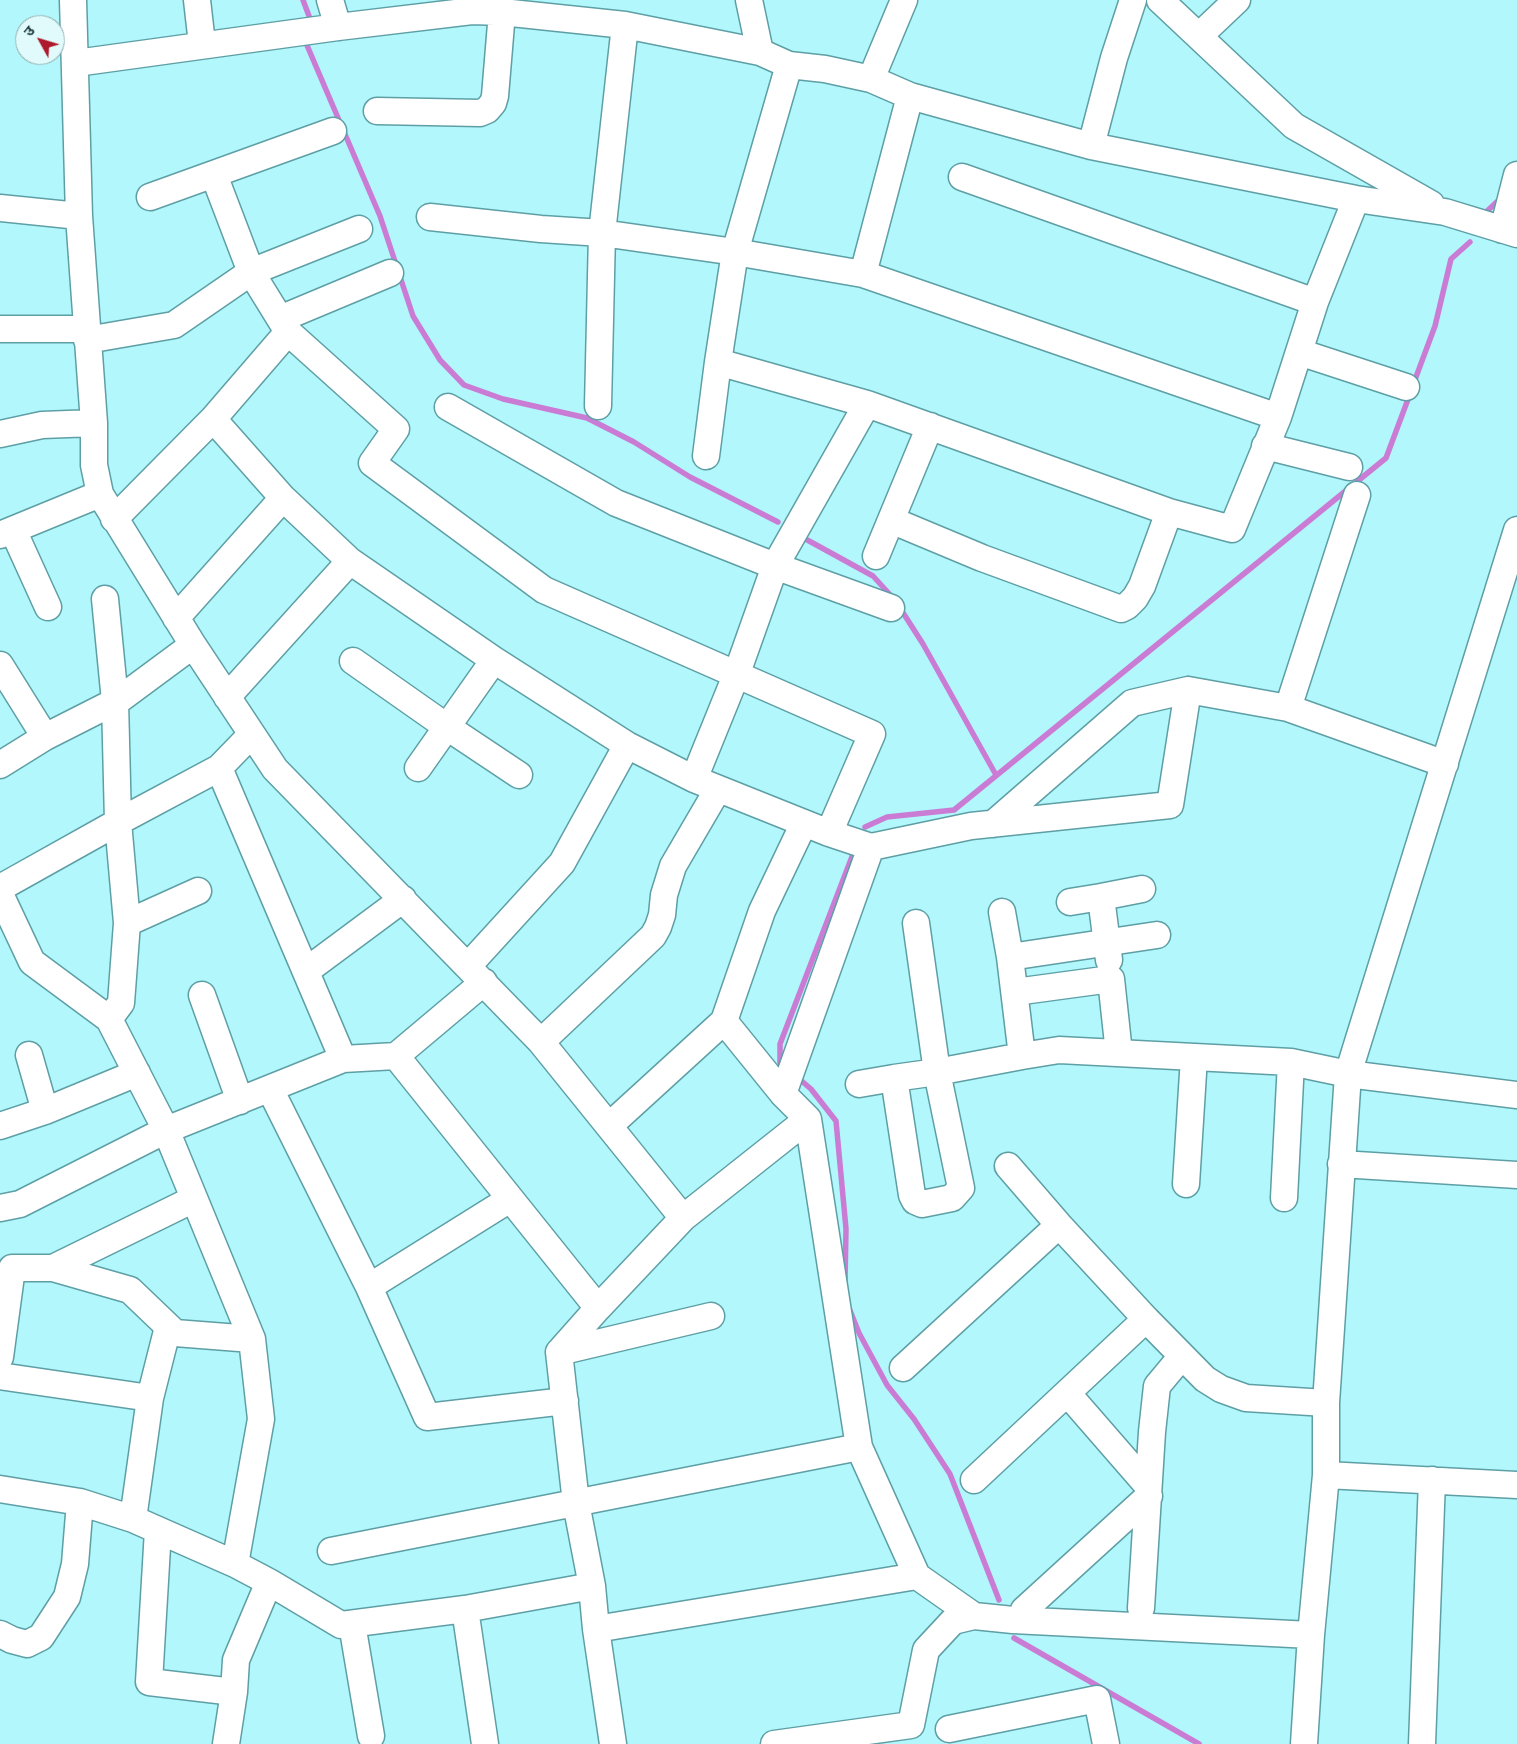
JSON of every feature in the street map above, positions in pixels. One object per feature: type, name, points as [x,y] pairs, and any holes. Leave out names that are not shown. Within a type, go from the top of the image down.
[{"type":"street","points":[[73,0],[79,216],[94,422],[94,465],[100,494],[193,645],[275,769],[541,1042],[683,1218]]},
{"type":"street","points":[[197,0],[202,44]]},
{"type":"street","points":[[330,0],[338,26]]},
{"type":"street","points":[[749,0],[760,52]]},
{"type":"street","points":[[871,79],[904,0]]},
{"type":"street","points":[[1091,146],[1114,58],[1133,0]]},
{"type":"street","points":[[1160,0],[1294,126],[1445,212]]},
{"type":"street","points":[[1199,36],[1237,0]]},
{"type":"street","points":[[76,63],[472,6],[502,12],[625,25],[760,52],[789,65],[825,69],[871,79],[910,96],[1091,146],[1356,199],[1445,212],[1510,232],[1517,175]]},
{"type":"street","points":[[377,111],[480,112],[486,110],[493,103],[495,96],[502,12]]},
{"type":"street","points":[[598,406],[602,233],[625,25]]},
{"type":"street","points":[[706,456],[718,362],[736,252],[789,65]]},
{"type":"street","points":[[863,274],[910,96]]},
{"type":"street","points":[[150,197],[333,131]]},
{"type":"street","points":[[214,175],[251,272],[284,325],[396,429],[372,463],[544,590],[737,673],[872,734],[829,833]]},
{"type":"street","points":[[962,177],[1315,302]]},
{"type":"street","points":[[718,362],[867,404],[1169,512],[1232,529],[1278,417],[1315,302],[1356,199]]},
{"type":"street","points":[[0,208],[79,216]]},
{"type":"street","points":[[430,217],[541,229],[602,233],[736,252],[863,274],[1278,417]]},
{"type":"street","points":[[0,329],[87,334],[174,325],[251,272],[359,229]]},
{"type":"street","points":[[114,519],[214,418],[284,325],[390,273]]},
{"type":"street","points":[[1299,352],[1406,387]]},
{"type":"street","points":[[694,779],[737,673],[775,566],[867,404]]},
{"type":"street","points":[[448,407],[616,504],[775,566],[891,608]]},
{"type":"street","points":[[214,418],[283,498],[350,561],[494,660],[627,745],[694,779],[829,833],[871,847],[972,826],[1170,805],[1188,690]]},
{"type":"street","points":[[0,434],[42,425],[94,422]]},
{"type":"street","points":[[876,556],[930,426]]},
{"type":"street","points":[[1265,446],[1349,467]]},
{"type":"street","points":[[48,606],[6,532],[100,494]]},
{"type":"street","points":[[1288,708],[1357,495]]},
{"type":"street","points":[[176,618],[283,498]]},
{"type":"street","points":[[891,520],[982,558],[1121,609],[1135,598],[1142,586],[1169,512]]},
{"type":"street","points":[[1304,1744],[1311,1635],[1326,1475],[1326,1403],[1348,1074],[1517,530]]},
{"type":"street","points":[[227,697],[350,561]]},
{"type":"street","points":[[105,599],[115,702],[118,822],[127,923],[121,1003],[109,1019]]},
{"type":"street","points":[[0,765],[45,736],[115,702],[193,645]]},
{"type":"street","points":[[418,768],[494,660]]},
{"type":"street","points":[[353,662],[447,728],[519,775]]},
{"type":"street","points":[[0,665],[45,736]]},
{"type":"street","points":[[993,824],[1132,704],[1188,690],[1288,708],[1445,764]]},
{"type":"street","points":[[0,888],[219,768],[251,735]]},
{"type":"street","points":[[0,1208],[20,1204],[166,1130],[343,1059],[396,1056],[476,974],[565,857],[627,745]]},
{"type":"street","points":[[219,768],[343,1059]]},
{"type":"street","points":[[541,1042],[653,936],[658,927],[673,866],[718,789]]},
{"type":"street","points":[[609,1126],[724,1021],[759,918],[804,823]]},
{"type":"street","points":[[783,1094],[871,847]]},
{"type":"street","points":[[1070,902],[1142,889]]},
{"type":"street","points":[[127,923],[198,891]]},
{"type":"street","points":[[0,894],[32,962],[109,1019],[166,1130],[252,1338],[261,1419],[235,1564]]},
{"type":"street","points":[[1101,897],[1119,1053]]},
{"type":"street","points":[[306,970],[403,899]]},
{"type":"street","points":[[1002,912],[1015,992],[1022,1056]]},
{"type":"street","points":[[894,1078],[912,1195],[915,1201],[922,1204],[952,1198],[961,1188],[937,1072],[916,923]]},
{"type":"street","points":[[1010,957],[1157,936]]},
{"type":"street","points":[[1015,992],[1111,978]]},
{"type":"street","points":[[202,995],[240,1101]]},
{"type":"street","points":[[724,1021],[783,1094],[808,1119],[859,1447],[917,1576],[974,1616]]},
{"type":"street","points":[[858,1084],[1059,1050],[1291,1062],[1348,1074],[1517,1096]]},
{"type":"street","points":[[29,1055],[45,1111]]},
{"type":"street","points":[[396,1056],[598,1308]]},
{"type":"street","points":[[1186,1184],[1194,1057]]},
{"type":"street","points":[[1284,1198],[1291,1062]]},
{"type":"street","points":[[0,1126],[45,1111],[137,1073]]},
{"type":"street","points":[[270,1089],[369,1286],[427,1417],[565,1401]]},
{"type":"street","points":[[613,1744],[596,1629],[592,1586],[576,1503],[559,1352],[683,1218],[808,1119]]},
{"type":"street","points":[[1341,1164],[1517,1175]]},
{"type":"street","points":[[1008,1166],[1059,1225],[1204,1379],[1221,1389],[1246,1398],[1326,1403]]},
{"type":"street","points":[[53,1268],[194,1199]]},
{"type":"street","points":[[369,1286],[510,1199]]},
{"type":"street","points":[[903,1368],[1059,1225]]},
{"type":"street","points":[[0,1357],[12,1268],[53,1268],[130,1290],[175,1333],[252,1338]]},
{"type":"street","points":[[559,1352],[711,1316]]},
{"type":"street","points":[[974,1480],[1146,1319]]},
{"type":"street","points":[[133,1519],[150,1398],[168,1327]]},
{"type":"street","points":[[1141,1608],[1152,1433],[1157,1386],[1182,1356]]},
{"type":"street","points":[[0,1376],[150,1398]]},
{"type":"street","points":[[1068,1394],[1149,1491]]},
{"type":"street","points":[[331,1551],[859,1447]]},
{"type":"street","points":[[1326,1475],[1517,1485]]},
{"type":"street","points":[[1422,1744],[1432,1480]]},
{"type":"street","points":[[0,1489],[80,1502],[133,1519],[235,1564],[341,1625],[464,1609],[592,1586]]},
{"type":"street","points":[[1024,1610],[1149,1491]]},
{"type":"street","points":[[0,1634],[27,1644],[41,1637],[67,1597],[75,1564],[80,1502]]},
{"type":"street","points":[[158,1530],[149,1682],[234,1692]]},
{"type":"street","points":[[596,1629],[917,1576]]},
{"type":"street","points":[[226,1744],[234,1692],[236,1660],[269,1582]]},
{"type":"street","points":[[464,1609],[485,1744]]},
{"type":"street","points":[[774,1744],[911,1725],[926,1650],[953,1621],[974,1616],[1014,1620],[1311,1635]]},
{"type":"street","points":[[352,1624],[371,1736]]},
{"type":"street","points":[[949,1729],[1097,1699],[1106,1744]]},
{"type":"waterway","points":[[303,0],[312,24]]},
{"type":"waterway","points":[[306,43],[380,216],[413,316],[440,360],[464,385],[503,399],[587,418],[634,442],[690,477],[778,522]]},
{"type":"waterway","points":[[1485,213],[1502,197]]},
{"type":"waterway","points":[[1413,385],[1435,326],[1451,259],[1470,242]]},
{"type":"waterway","points":[[865,827],[887,817],[954,810],[1386,458],[1410,394]]},
{"type":"waterway","points":[[800,536],[873,576],[893,598]]},
{"type":"waterway","points":[[900,608],[923,644],[996,775]]},
{"type":"waterway","points":[[780,1063],[780,1044],[853,854]]},
{"type":"waterway","points":[[797,1077],[811,1089],[836,1121],[846,1229],[845,1282]]},
{"type":"waterway","points":[[849,1308],[859,1333],[887,1385],[914,1419],[950,1474],[999,1600]]},
{"type":"waterway","points":[[1014,1638],[1199,1744]]}]
